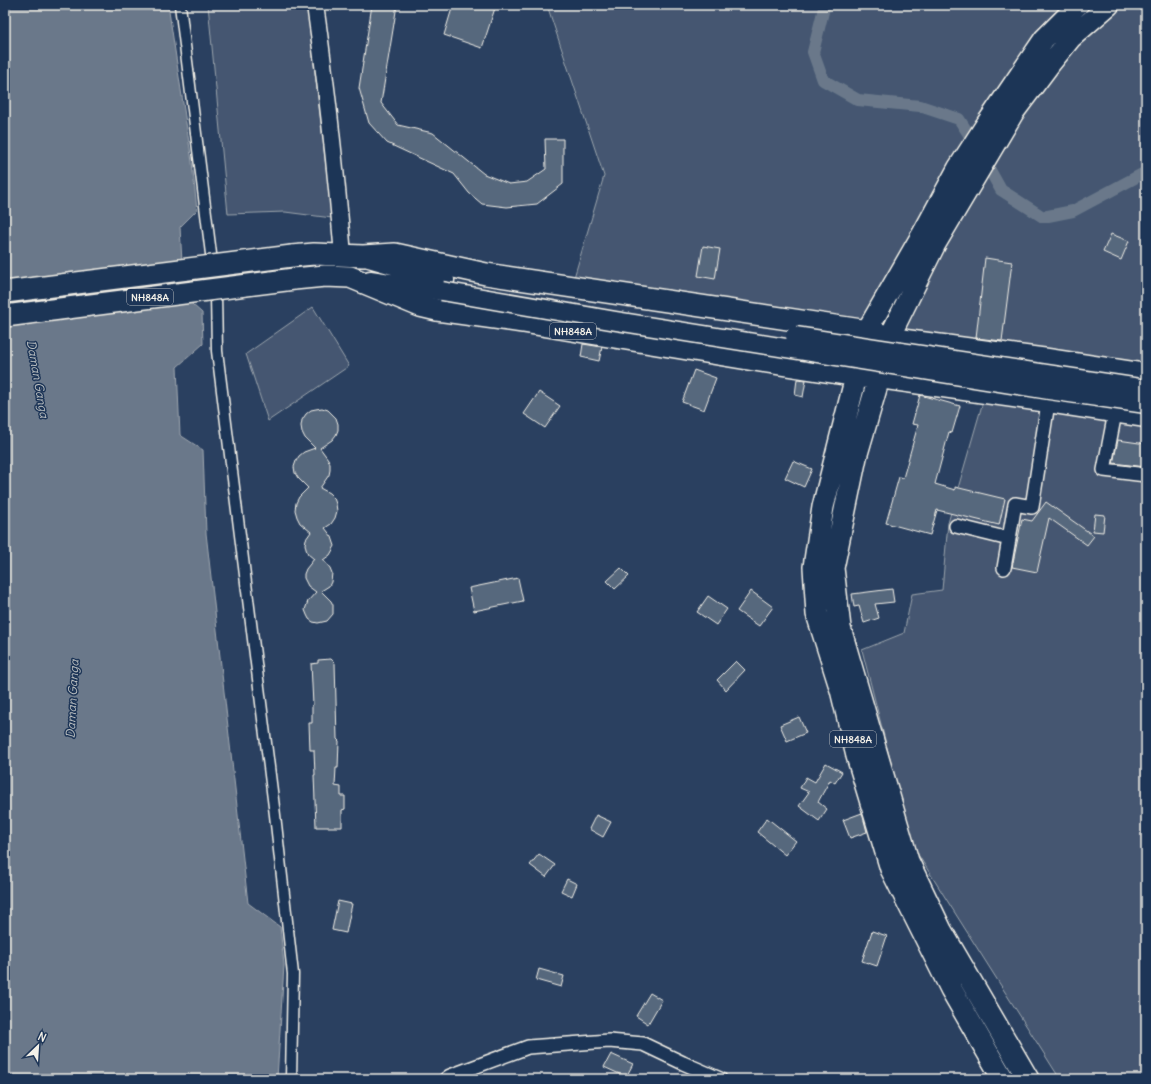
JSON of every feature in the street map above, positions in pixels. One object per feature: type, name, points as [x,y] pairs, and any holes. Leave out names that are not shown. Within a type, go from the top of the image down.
[{"type":"highway","name":"NH848A","points":[[5,292],[292,256],[314,254],[353,255]]},
{"type":"highway","points":[[353,255],[395,254],[486,274],[868,331],[891,337],[879,379]]},
{"type":"highway","name":"NH848A","points":[[5,316],[294,278],[325,276],[350,277],[420,306],[437,310],[523,322],[879,379],[856,457],[833,568],[840,628],[908,861],[941,930],[1028,1079]]},
{"type":"highway","points":[[857,376],[868,331]]},
{"type":"highway","name":"NH848A","points":[[857,376],[823,507],[814,567],[817,614],[841,690],[857,756],[891,869],[951,989],[1003,1079]]},
{"type":"main road","points":[[1078,5],[1044,39],[993,130],[971,184],[935,245],[891,337],[1146,373]]},
{"type":"main road","points":[[868,331],[958,168],[993,130],[1014,112],[1071,38],[1109,5]]},
{"type":"main road","points":[[353,255],[443,285],[616,321],[1041,389],[1146,404]]},
{"type":"main road","points":[[350,277],[505,292],[1146,389]]},
{"type":"main road","points":[[879,379],[1146,418]]},
{"type":"street","points":[[180,5],[216,294],[217,351],[273,799],[293,974],[291,1079]]},
{"type":"street","points":[[315,5],[327,86],[342,230],[353,255]]},
{"type":"street","points":[[1004,568],[1015,504],[1032,507],[1048,403]]},
{"type":"street","points":[[1115,413],[1104,470],[1146,475]]},
{"type":"street","points":[[956,526],[1009,538]]},
{"type":"street","points":[[446,1079],[450,1076],[528,1047],[609,1041],[643,1044],[720,1079]]},
{"type":"shaded area","points":[[208,5],[307,5],[332,218],[285,212],[228,214]]},
{"type":"shaded area","points":[[547,5],[1146,5],[1146,365],[573,281],[604,176]]},
{"type":"shaded area","points":[[313,307],[349,366],[268,421],[246,354]]},
{"type":"shaded area","points":[[984,398],[1146,424],[1146,1079],[1060,1079],[912,845],[862,650],[904,633],[912,594],[942,590],[948,523]]},
{"type":"water","name":"Daman Ganga","points":[[5,5],[168,5],[192,162],[197,210],[180,227],[184,297],[202,313],[203,344],[177,367],[180,435],[203,450],[206,533],[248,903],[280,927],[284,965],[277,1079],[5,1079]]},
{"type":"building","points":[[372,5],[397,5],[381,103],[398,125],[433,133],[484,174],[509,184],[527,182],[546,169],[545,139],[563,139],[563,184],[537,204],[507,207],[482,204],[469,193],[454,174],[387,143],[369,123],[359,88]]},
{"type":"building","points":[[453,5],[496,5],[482,48],[444,35]]},
{"type":"building","points":[[1111,234],[1129,241],[1121,260],[1103,252]]},
{"type":"building","points":[[703,246],[720,249],[715,279],[698,276]]},
{"type":"building","points":[[985,258],[1012,262],[1002,341],[976,338]]},
{"type":"building","points":[[583,344],[602,347],[599,361],[581,357]]},
{"type":"building","points":[[694,370],[716,378],[704,410],[682,402]]},
{"type":"building","points":[[797,379],[806,380],[803,397],[795,395]]},
{"type":"building","points":[[539,392],[560,406],[545,428],[524,414]]},
{"type":"building","points":[[920,395],[960,406],[952,433],[949,432],[935,484],[955,490],[955,487],[1005,499],[999,525],[937,510],[930,535],[886,523],[899,477],[903,478],[918,425],[912,424]]},
{"type":"building","points":[[322,408],[328,410],[336,418],[338,424],[336,435],[332,440],[320,448],[328,459],[330,470],[329,475],[320,488],[334,498],[337,511],[331,524],[325,528],[332,537],[335,546],[330,555],[323,560],[330,568],[332,573],[329,586],[321,591],[331,601],[333,605],[333,614],[327,621],[318,623],[309,619],[305,610],[308,601],[316,592],[308,586],[304,578],[306,569],[314,559],[308,554],[305,544],[306,539],[311,532],[300,523],[295,510],[299,497],[308,488],[298,478],[294,467],[299,456],[304,452],[315,448],[305,438],[302,432],[302,420],[311,410]]},
{"type":"building","points":[[1118,440],[1146,444],[1146,467],[1113,463]]},
{"type":"building","points":[[793,461],[812,469],[804,487],[785,478]]},
{"type":"building","points":[[1046,502],[1094,536],[1087,545],[1049,518],[1037,572],[1012,567],[1022,519],[1032,521]]},
{"type":"building","points":[[1095,514],[1105,515],[1103,532],[1093,531]]},
{"type":"building","points":[[621,568],[629,576],[615,589],[607,581]]},
{"type":"building","points":[[518,578],[523,601],[474,611],[469,588]]},
{"type":"building","points":[[892,589],[894,602],[875,604],[879,618],[864,623],[859,606],[854,607],[852,594]]},
{"type":"building","points":[[751,591],[773,607],[759,626],[737,611]]},
{"type":"building","points":[[708,596],[727,609],[716,625],[697,612]]},
{"type":"building","points":[[331,659],[335,663],[337,739],[339,741],[338,768],[336,768],[335,786],[341,787],[341,796],[345,796],[345,809],[342,810],[342,827],[316,827],[314,750],[310,750],[309,723],[312,723],[313,705],[311,664],[318,663],[318,660]]},
{"type":"building","points":[[736,661],[745,670],[726,690],[717,680]]},
{"type":"building","points":[[799,717],[806,733],[787,741],[780,725]]},
{"type":"building","points":[[826,763],[842,772],[835,783],[830,780],[818,802],[827,809],[819,821],[799,806],[809,792],[800,788],[806,777],[815,782]]},
{"type":"building","points":[[862,813],[867,832],[850,838],[843,820]]},
{"type":"building","points":[[596,815],[611,822],[603,837],[589,829]]},
{"type":"building","points":[[767,818],[796,841],[785,855],[757,832]]},
{"type":"building","points":[[539,854],[555,865],[546,877],[530,865]]},
{"type":"building","points":[[567,879],[577,884],[572,896],[561,891]]},
{"type":"building","points":[[338,901],[352,904],[346,933],[332,930]]},
{"type":"building","points":[[872,931],[887,936],[877,966],[862,961]]},
{"type":"building","points":[[539,969],[564,976],[561,987],[536,980]]},
{"type":"building","points":[[650,993],[662,1000],[648,1024],[636,1016]]},
{"type":"building","points":[[611,1054],[633,1064],[626,1077],[604,1067]]},
{"type":"waterway","points":[[826,5],[813,52],[823,80],[858,100],[920,106],[959,119],[977,147],[1001,190],[1043,217],[1073,211],[1146,172]]}]
